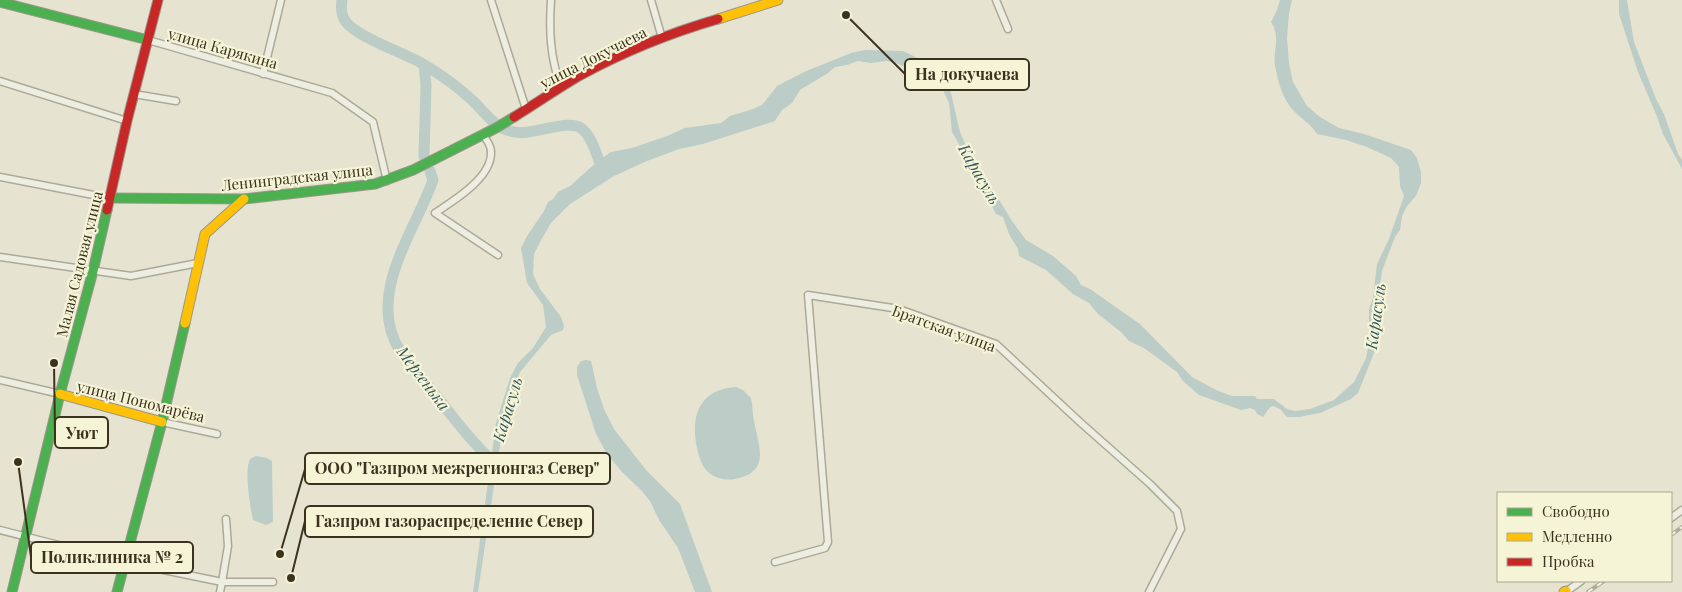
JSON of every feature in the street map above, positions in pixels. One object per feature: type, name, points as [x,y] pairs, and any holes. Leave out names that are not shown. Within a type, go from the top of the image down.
[{"type":"main road","name":"Малая Садовая улица","points":[[12,592],[60,394],[93,271],[127,121],[158,0]]},
{"type":"main road","name":"улица Докучаева","points":[[496,128],[561,87],[619,56],[662,38],[778,0]]},
{"type":"main road","name":"улица Карякина","points":[[0,2],[148,40]]},
{"type":"main road","name":"Ленинградская улица","points":[[109,198],[244,199],[366,186],[387,181],[414,170],[496,128]]},
{"type":"main road","points":[[117,592],[162,422],[204,234],[244,199]]},
{"type":"main road","name":"улица Пономарёва","points":[[60,394],[162,422]]},
{"type":"street","points":[[263,74],[281,0]]},
{"type":"street","points":[[491,0],[526,108]]},
{"type":"street","points":[[551,0],[550,42],[561,87]]},
{"type":"street","points":[[651,0],[662,38]]},
{"type":"street","points":[[996,0],[1008,29]]},
{"type":"street","name":"улица Карякина","points":[[148,40],[332,93],[373,122],[387,181]]},
{"type":"street","points":[[0,81],[127,121]]},
{"type":"street","points":[[134,94],[176,101]]},
{"type":"street","points":[[483,135],[491,153],[489,164],[484,174],[456,199],[435,213],[498,255]]},
{"type":"street","name":"Ленинградская улица","points":[[0,176],[109,198]]},
{"type":"street","points":[[0,257],[131,276],[198,262]]},
{"type":"street","name":"Братская улица","points":[[775,562],[825,548],[828,542],[808,295],[900,309],[996,344],[1150,484],[1177,511],[1181,529],[1149,592]]},
{"type":"street","name":"улица Пономарёва","points":[[0,380],[60,394]]},
{"type":"street","name":"улица Пономарёва","points":[[162,422],[216,434]]},
{"type":"street","points":[[220,592],[228,546],[226,519]]},
{"type":"street","points":[[0,530],[125,562],[222,582],[273,582]]},
{"type":"street","points":[[1565,592],[1579,582]]},
{"type":"water","name":"Карасуль","points":[[1280,0],[1292,0],[1287,38],[1289,64],[1293,82],[1307,106],[1320,117],[1339,128],[1364,134],[1411,150],[1417,158],[1421,172],[1421,183],[1416,196],[1407,206],[1402,216],[1400,230],[1395,237],[1382,271],[1375,318],[1376,348],[1358,393],[1351,399],[1320,413],[1299,417],[1287,417],[1280,409],[1273,406],[1270,407],[1263,417],[1250,408],[1241,410],[1199,395],[1183,381],[1177,372],[1144,348],[1129,341],[1121,332],[1098,314],[1089,303],[1073,294],[1046,270],[1019,256],[1018,249],[1009,234],[1003,217],[996,214],[980,182],[972,174],[968,163],[962,158],[959,144],[952,132],[949,103],[941,86],[933,81],[930,75],[915,68],[907,68],[887,61],[871,63],[858,61],[835,67],[800,90],[792,103],[782,110],[775,121],[703,144],[679,149],[614,176],[570,204],[551,223],[534,254],[533,274],[540,289],[561,317],[564,326],[563,330],[551,335],[520,372],[509,403],[503,426],[478,592],[473,592],[496,423],[510,378],[518,363],[533,348],[546,327],[543,305],[527,283],[521,248],[548,202],[558,192],[570,186],[611,152],[632,148],[685,128],[721,123],[730,116],[762,105],[777,86],[804,72],[851,53],[865,50],[903,51],[930,64],[942,75],[950,89],[960,132],[966,146],[1012,221],[1026,240],[1053,256],[1076,276],[1081,285],[1090,289],[1140,324],[1192,377],[1232,396],[1255,396],[1257,399],[1274,399],[1287,409],[1295,411],[1310,409],[1334,400],[1354,382],[1366,358],[1369,343],[1369,309],[1373,298],[1377,264],[1389,239],[1404,196],[1400,186],[1399,167],[1391,158],[1346,140],[1317,134],[1286,101],[1277,75],[1275,63],[1276,34],[1271,22]]},
{"type":"water","points":[[1619,0],[1627,0],[1634,42],[1682,160],[1682,169],[1663,134],[1638,72],[1619,14]]},
{"type":"water","points":[[581,361],[591,361],[604,409],[614,429],[646,470],[680,504],[712,592],[695,592],[678,548],[659,520],[650,501],[607,454],[596,434],[577,375],[577,367]]},
{"type":"water","points":[[736,387],[743,390],[751,398],[760,456],[754,470],[747,475],[731,480],[716,477],[707,471],[700,458],[695,431],[698,412],[708,397],[715,392]]},
{"type":"water","points":[[256,456],[272,461],[273,522],[266,525],[253,520],[249,497],[248,464],[250,459]]},
{"type":"waterway","name":"Мергенька","points":[[342,0],[343,17],[352,28],[436,72],[472,100],[494,122],[504,129],[527,132],[566,125],[581,128],[589,137],[604,171]]},
{"type":"waterway","name":"Мергенька","points":[[424,65],[426,85],[424,156],[426,160]]},
{"type":"waterway","name":"Мергенька","points":[[430,171],[433,180],[405,242],[390,286],[388,308],[391,330],[400,351],[408,363],[473,441],[493,460]]},
{"type":"railway","points":[[1672,534],[1682,527]]},
{"type":"railway","points":[[1588,592],[1603,582]]},
{"type":"traffic: fast","points":[[0,2],[148,40]]},
{"type":"traffic: fast","points":[[109,198],[244,199],[375,184],[413,170],[514,117]]},
{"type":"traffic: fast","points":[[12,592],[107,210]]},
{"type":"traffic: fast","points":[[117,592],[162,422],[185,323]]},
{"type":"traffic: slow","points":[[718,19],[778,0]]},
{"type":"traffic: slow","points":[[185,323],[205,234],[244,199]]},
{"type":"traffic: slow","points":[[60,394],[162,422]]},
{"type":"traffic: jam","points":[[107,210],[127,121],[158,0]]},
{"type":"traffic: jam","points":[[514,117],[579,76],[613,59],[682,30],[718,19]]},
{"type":"place","name":"На докучаева","points":[[846,15]]},
{"type":"place","name":"Уют","points":[[54,363]]},
{"type":"place","name":"Поликлиника № 2","points":[[18,462]]},
{"type":"place","name":"ООО \"Газпром межрегионгаз Север\"","points":[[280,554]]},
{"type":"place","name":"Газпром газораспределение Север","points":[[291,578]]}]
